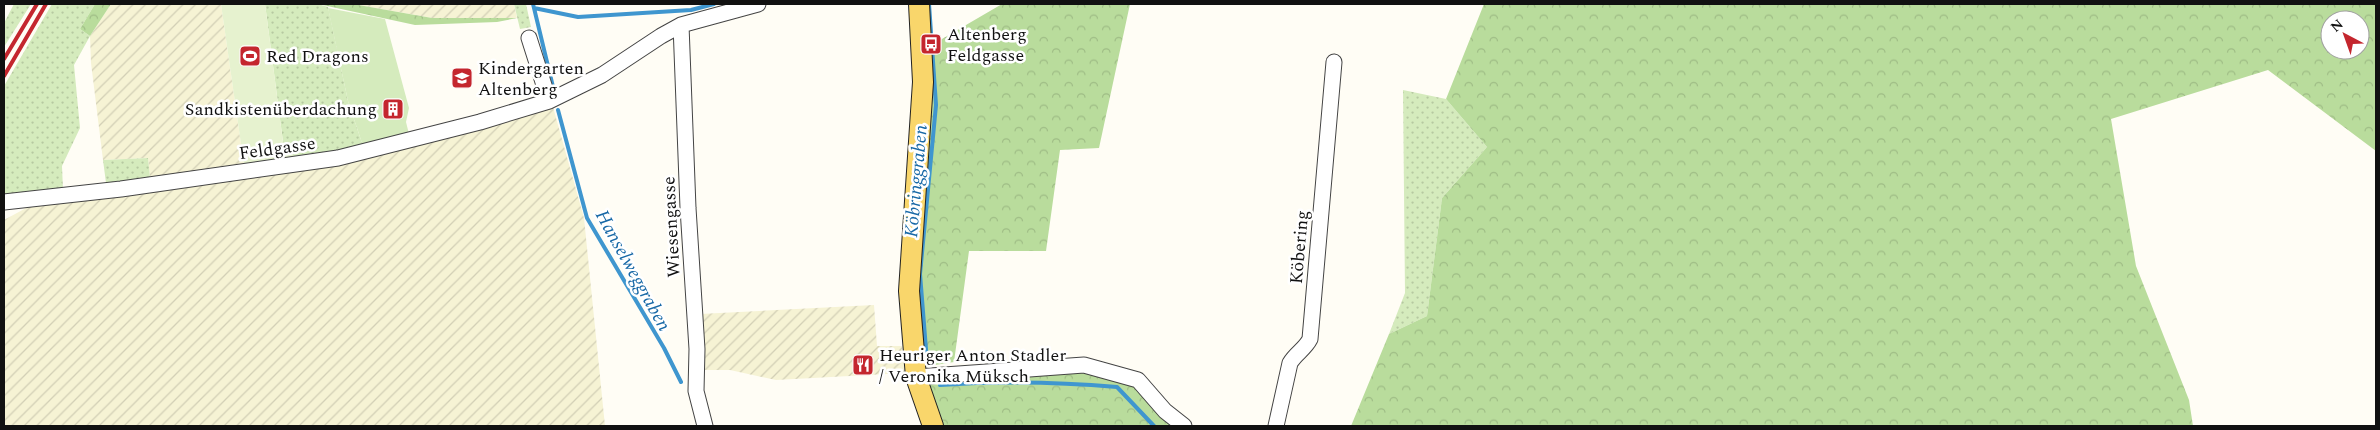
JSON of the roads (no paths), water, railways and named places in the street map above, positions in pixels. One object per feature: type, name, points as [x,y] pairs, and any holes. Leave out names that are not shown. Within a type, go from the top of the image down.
[{"type":"main road","points":[[919,4],[922,82],[909,291],[916,377],[933,426]]},
{"type":"street","name":"Feldgasse","points":[[4,202],[121,189],[338,158],[549,102],[602,75],[681,25],[758,4]]},
{"type":"street","name":"Wiesengasse","points":[[681,25],[688,208],[697,349],[696,391],[705,426]]},
{"type":"street","points":[[529,38],[549,102]]},
{"type":"street","name":"Köbering","points":[[1276,426],[1290,363],[1295,355],[1306,347],[1310,339],[1334,62]]},
{"type":"street","points":[[916,377],[1084,365],[1138,380],[1165,411],[1184,426]]},
{"type":"waterway","points":[[533,4],[534,8],[578,17],[691,10],[714,4]]},
{"type":"waterway","name":"Köbringgraben","points":[[927,362],[920,274],[936,105],[929,4]]},
{"type":"waterway","name":"Hanselweggraben","points":[[534,8],[554,91]]},
{"type":"waterway","name":"Hanselweggraben","points":[[558,110],[587,218],[664,348],[681,382]]},
{"type":"waterway","name":"Köbringgraben","points":[[940,385],[1028,383],[1117,387],[1154,426]]},
{"type":"railway","points":[[4,59],[37,4]]},
{"type":"railway","points":[[4,76],[46,4]]},
{"type":"place","name":"Altenberg Feldgasse","points":[[931,44]]},
{"type":"place","name":"Red Dragons","points":[[250,56]]},
{"type":"place","name":"Kindergarten Altenberg","points":[[462,78]]},
{"type":"place","name":"Sandkistenüberdachung","points":[[393,109]]},
{"type":"place","name":"Heuriger Anton Stadler / Veronika Müksch","points":[[863,365]]}]
